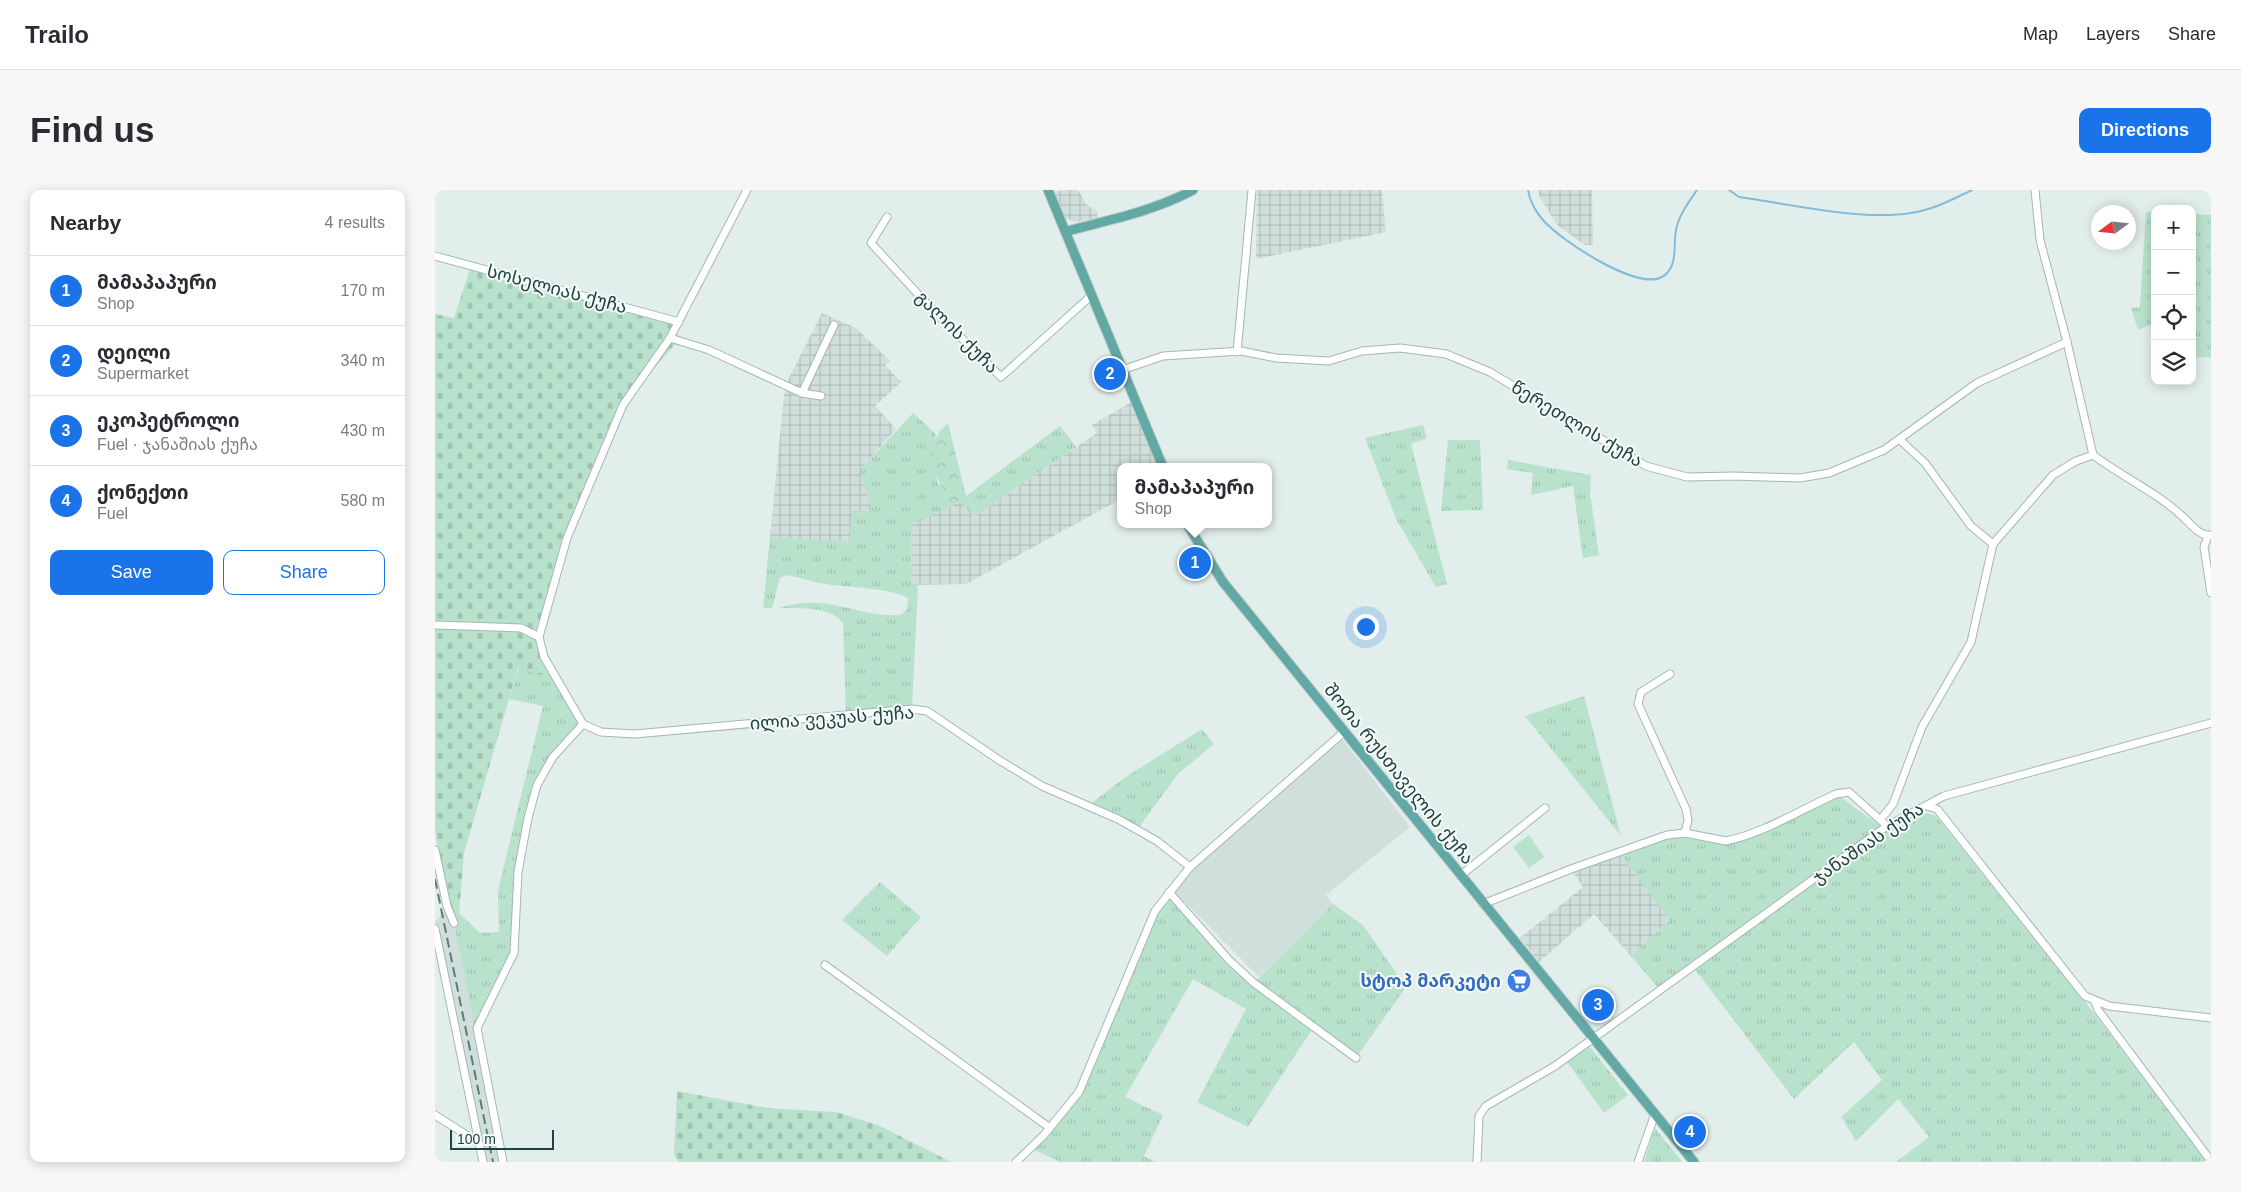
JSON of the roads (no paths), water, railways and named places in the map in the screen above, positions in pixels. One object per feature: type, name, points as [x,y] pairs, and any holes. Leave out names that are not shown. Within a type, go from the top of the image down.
[{"type":"main road","points":[[1048,190],[1067,231],[1161,463]]},
{"type":"main road","points":[[1067,231],[1119,218],[1175,199],[1193,190]]},
{"type":"main road","name":"შოთა რუსთაველის ქუჩა","points":[[1189,528],[1223,582],[1694,1162]]},
{"type":"street","points":[[503,1162],[477,1028],[514,953],[518,872],[537,785],[553,757],[583,724],[544,657],[539,637],[567,538],[623,405],[670,338],[747,190]]},
{"type":"street","points":[[1237,352],[1252,190]]},
{"type":"street","points":[[2035,190],[2040,240],[2067,342],[2093,455],[2176,510],[2202,534],[2210,536],[2204,547],[2211,593]]},
{"type":"street","name":"გალის ქუჩა","points":[[887,217],[871,243],[929,306],[1001,377],[1092,296]]},
{"type":"street","name":"სოსელიას ქუჩა","points":[[435,256],[679,322]]},
{"type":"street","points":[[802,393],[834,325]]},
{"type":"street","points":[[670,338],[709,350],[802,393],[821,396]]},
{"type":"street","name":"წერეთლის ქუჩა","points":[[1122,370],[1163,356],[1237,352],[1276,358],[1329,361],[1362,351],[1400,348],[1447,354],[1490,372],[1646,466],[1687,477],[1800,478],[1829,473],[1863,460],[1900,440],[1977,383],[2067,342]]},
{"type":"street","points":[[1900,440],[1925,463],[1971,526],[1993,544]]},
{"type":"street","points":[[1881,819],[1893,804],[1922,727],[1971,642],[1993,544],[2053,475],[2076,461],[2093,455]]},
{"type":"street","points":[[435,625],[521,628],[539,637]]},
{"type":"street","points":[[1671,674],[1641,692],[1638,704],[1687,809],[1689,820],[1685,833]]},
{"type":"street","name":"ილია ვეკუას ქუჩა","points":[[583,724],[601,732],[635,734],[911,709],[927,711],[999,760],[1043,786],[1118,819],[1157,841],[1190,867]]},
{"type":"street","name":"ჯანაშიას ქუჩა","points":[[1477,1162],[1479,1116],[1486,1106],[1555,1066],[1887,826],[1927,806],[1930,801],[1944,796],[2211,724]]},
{"type":"street","points":[[1016,1162],[1050,1128],[1079,1092],[1155,911],[1169,892],[1190,867],[1344,732]]},
{"type":"street","points":[[1483,904],[1571,869],[1667,835],[1685,833],[1717,840],[1732,840],[1836,794],[1849,792],[1887,826]]},
{"type":"street","points":[[1927,806],[1937,809],[2085,996],[2095,1002],[2109,1006],[2211,1018]]},
{"type":"street","points":[[1460,876],[1545,808]]},
{"type":"street","points":[[435,850],[447,906],[454,923]]},
{"type":"street","points":[[1169,892],[1229,960],[1254,983],[1356,1058]]},
{"type":"street","points":[[435,929],[483,1162]]},
{"type":"street","points":[[825,965],[1050,1128]]},
{"type":"street","points":[[2095,1002],[2098,1010],[2211,1161]]},
{"type":"street","points":[[1638,1162],[1655,1114]]},
{"type":"street","points":[[435,1115],[479,1143]]},
{"type":"waterway","points":[[1528,190],[1535,210],[1540,217],[1552,229],[1583,252],[1622,272],[1640,278],[1655,279],[1670,270],[1674,259],[1675,235],[1679,219],[1697,190]]},
{"type":"waterway","points":[[1729,190],[1739,197],[1870,215],[1911,213],[1943,204],[1972,190]]},
{"type":"railway","points":[[435,879],[493,1162]]},
{"type":"place","name":"დეილი","points":[[1110,374]]},
{"type":"place","name":"მამაპაპური","points":[[1195,563]]},
{"type":"place","name":"სტოპ მარკეტი","points":[[1519,981]]},
{"type":"place","name":"ეკოპეტროლი","points":[[1598,1005]]},
{"type":"place","name":"ქონექთი","points":[[1690,1132]]}]
